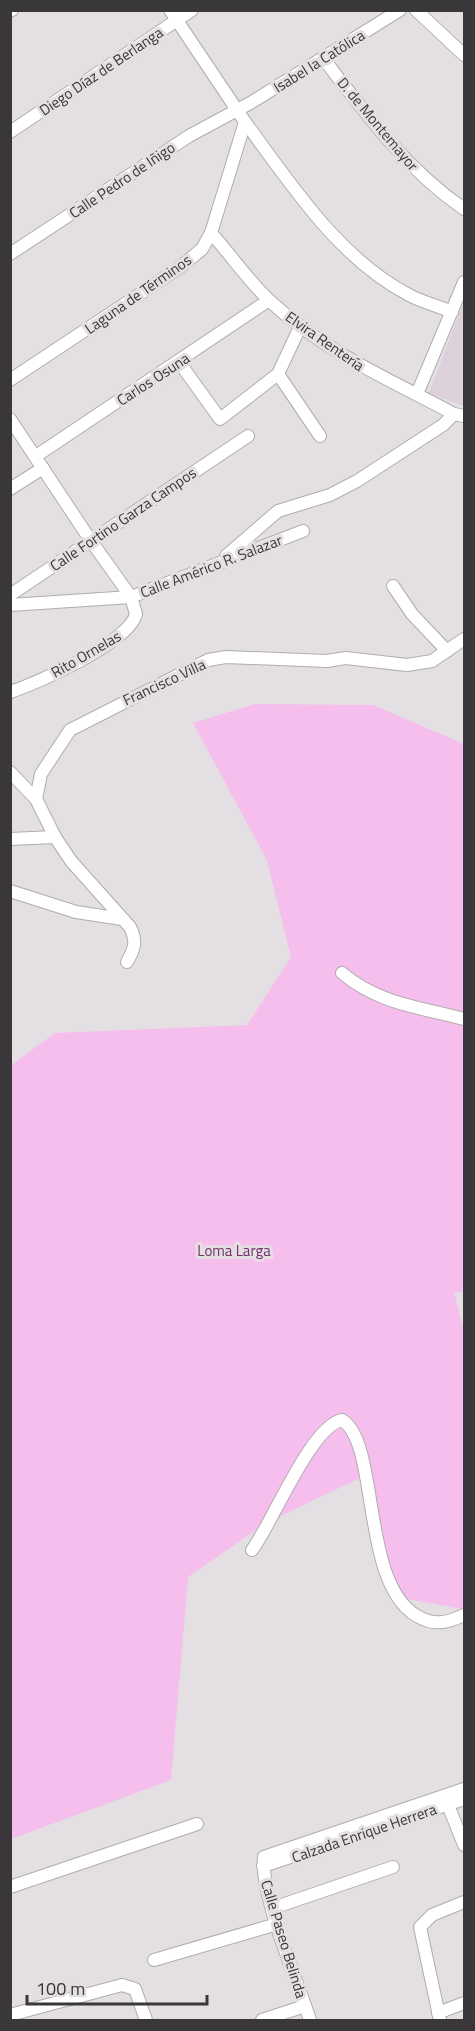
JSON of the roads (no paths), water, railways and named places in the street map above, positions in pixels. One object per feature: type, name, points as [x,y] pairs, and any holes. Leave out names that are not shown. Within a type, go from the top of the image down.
[{"type":"street","name":"Diego Díaz de Berlanga","points":[[10,132],[173,15],[192,10]]},
{"type":"street","name":"Isabel la Católica","points":[[237,111],[400,10]]},
{"type":"street","points":[[416,10],[465,55]]},
{"type":"street","points":[[173,15],[237,111],[317,217],[353,254],[409,294],[452,312]]},
{"type":"street","name":"D. de Montemayor","points":[[323,58],[397,151],[430,183],[465,209]]},
{"type":"street","name":"Calle Pedro de Iñigo","points":[[10,254],[189,136],[237,111]]},
{"type":"street","name":"Laguna de Términos","points":[[13,374],[179,268],[202,249],[211,232],[245,122]]},
{"type":"street","name":"Elvira Rentería","points":[[211,232],[269,300],[300,327],[357,365],[459,415]]},
{"type":"street","points":[[417,394],[465,282]]},
{"type":"street","name":"Carlos Osuna","points":[[36,456],[269,300]]},
{"type":"street","points":[[179,362],[220,419],[278,374],[300,327]]},
{"type":"street","points":[[278,374],[320,436]]},
{"type":"street","points":[[220,561],[278,511],[330,495],[357,481],[459,415]]},
{"type":"street","points":[[12,423],[36,456],[90,541],[131,597]]},
{"type":"street","name":"Calle Fortino Garza Campos","points":[[10,595],[248,436]]},
{"type":"street","points":[[10,489],[43,468]]},
{"type":"street","name":"Calle Américo R. Salazar","points":[[10,605],[131,597],[303,531]]},
{"type":"street","points":[[393,586],[412,614],[447,651]]},
{"type":"street","name":"Rito Ornelas","points":[[10,692],[46,677],[128,629],[136,614],[131,597]]},
{"type":"street","name":"Francisco Villa","points":[[36,799],[41,774],[70,729],[208,660],[233,657],[327,661],[346,658],[407,665],[432,661],[465,639]]},
{"type":"street","points":[[10,772],[36,799],[55,837],[130,927],[136,938],[134,949],[127,962]]},
{"type":"street","points":[[10,839],[55,837]]},
{"type":"street","points":[[10,891],[76,912],[122,920]]},
{"type":"street","points":[[342,973],[361,988],[388,1000],[465,1019]]},
{"type":"street","points":[[252,1550],[265,1533],[309,1450],[329,1426],[342,1420],[352,1429],[361,1454],[380,1551],[392,1588],[412,1613],[426,1621],[440,1624],[465,1615]]},
{"type":"street","name":"Calzada Enrique Herrera","points":[[263,1861],[465,1789]]},
{"type":"street","name":"Calzada Enrique Herrera","points":[[263,1861],[465,1799]]},
{"type":"street","points":[[448,1805],[465,1845]]},
{"type":"street","points":[[10,1887],[197,1824]]},
{"type":"street","name":"Calle Paseo Belinda","points":[[263,1861],[277,1924],[310,2020]]},
{"type":"street","points":[[273,1908],[393,1867]]},
{"type":"street","points":[[465,1902],[432,1915],[420,1928],[439,2017],[465,2003]]},
{"type":"street","points":[[154,1960],[277,1924]]},
{"type":"street","points":[[10,2015],[114,1986],[127,1985],[135,1989],[146,2020]]},
{"type":"street","points":[[262,2020],[305,2007]]},
{"type":"park label","name":"Loma Larga","points":[[234,1250]]}]
